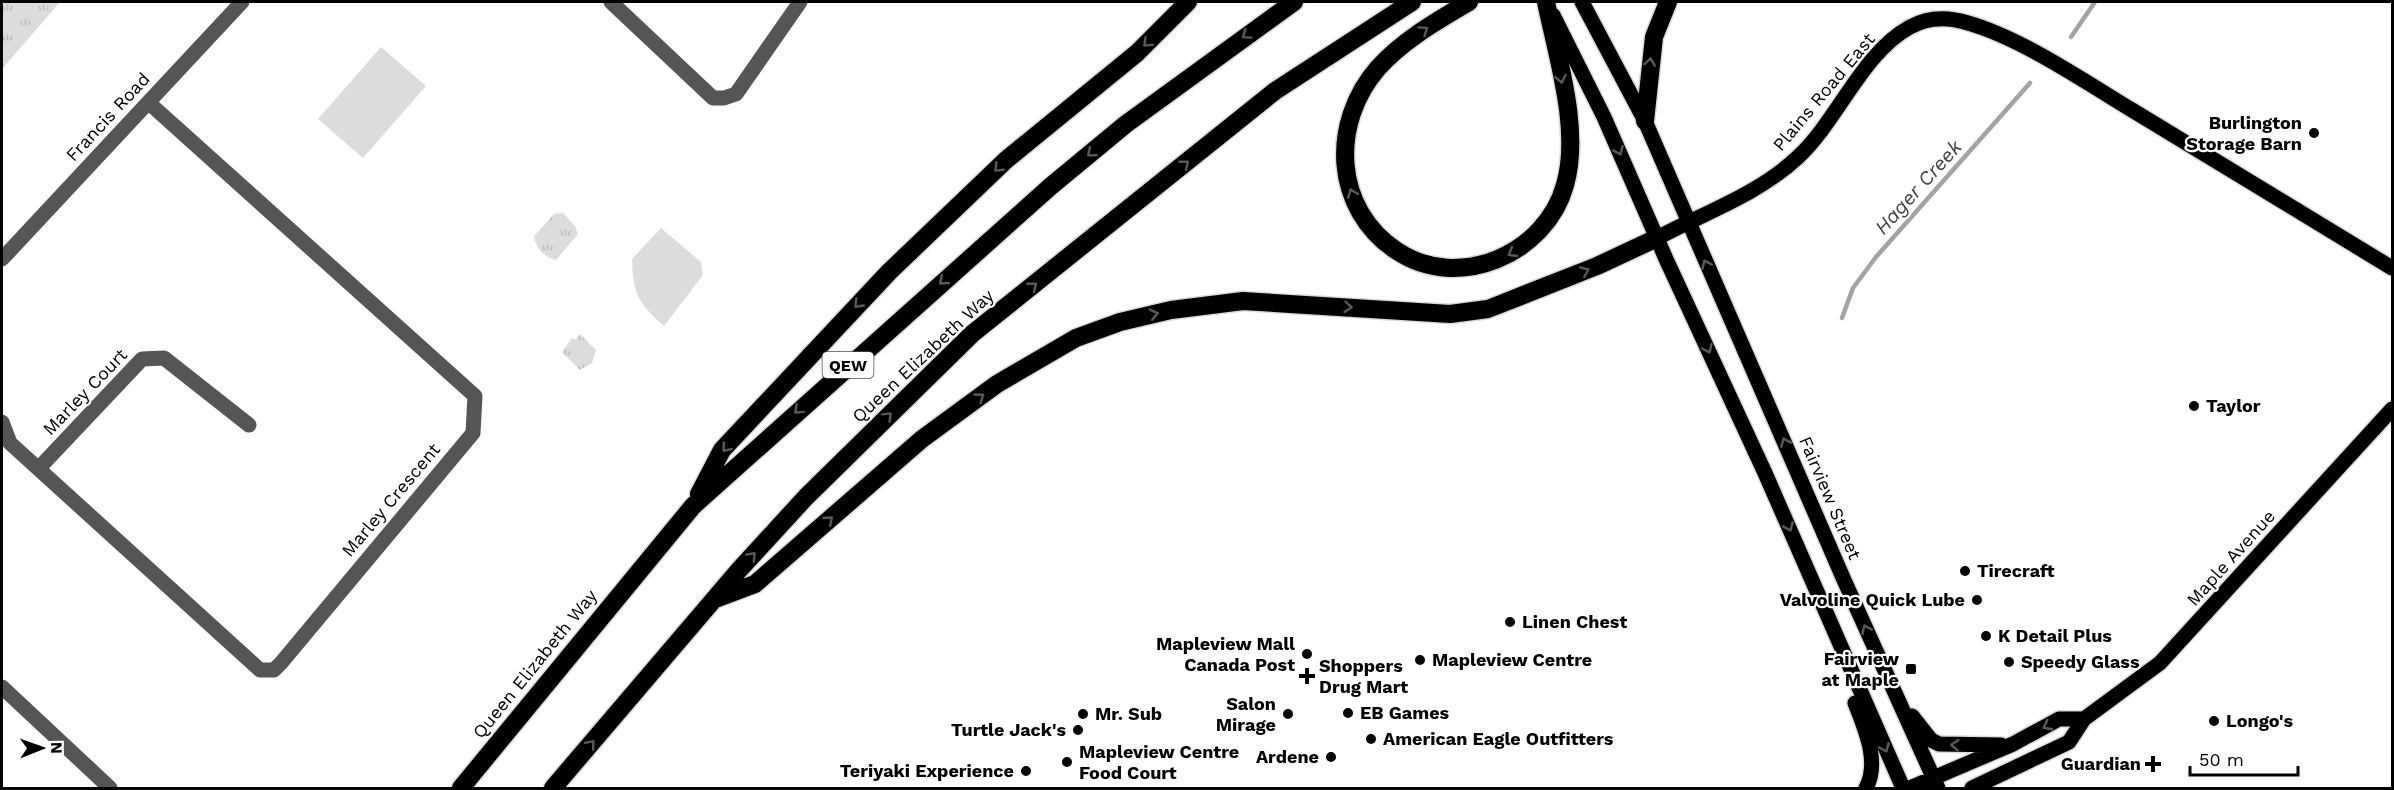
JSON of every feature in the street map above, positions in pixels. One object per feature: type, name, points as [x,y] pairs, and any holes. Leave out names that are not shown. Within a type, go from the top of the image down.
[{"type":"highway","points":[[693,506],[722,450],[889,272],[1006,160],[1137,53],[1188,2]]},
{"type":"highway","name":"Queen Elizabeth Way","points":[[461,789],[693,506],[1051,186],[1126,124],[1294,2]]},
{"type":"highway","name":"Queen Elizabeth Way","points":[[554,789],[713,600],[806,497],[972,334],[1275,91],[1412,2]]},
{"type":"highway","points":[[1469,2],[1424,29],[1379,68],[1361,92],[1351,115],[1345,140],[1346,171],[1350,189],[1365,219],[1398,252],[1416,260],[1440,266],[1481,265],[1515,252],[1542,228],[1560,200],[1569,167],[1569,120],[1546,2]]},
{"type":"highway","points":[[1645,120],[1654,37],[1668,2]]},
{"type":"highway","points":[[713,600],[755,584],[922,440],[997,384],[1076,338],[1120,322],[1171,310],[1243,301],[1450,314],[1488,309],[1598,266],[1657,238]]},
{"type":"main road","points":[[1546,2],[1604,117],[1765,473],[1903,789]]},
{"type":"main road","points":[[1582,2],[1645,120],[1687,222]]},
{"type":"main road","name":"Plains Road East","points":[[1657,238],[1749,192],[1789,166],[1812,143],[1874,60],[1891,42],[1915,24],[1947,19],[1968,23],[2014,42],[2101,91],[2392,268]]},
{"type":"main road","name":"Fairview Street","points":[[1687,222],[1936,784]]},
{"type":"main road","name":"Maple Avenue","points":[[1972,789],[2069,742],[2084,719],[2160,663],[2392,409]]},
{"type":"main road","points":[[1836,636],[1870,747],[1871,767],[1866,789]]},
{"type":"main road","points":[[1888,677],[1919,727],[1931,740],[1939,744],[1972,746],[2013,744]]},
{"type":"main road","points":[[1910,789],[1936,784],[2060,719],[2084,719]]},
{"type":"main road","points":[[1991,789],[2023,765]]},
{"type":"street","name":"Francis Road","points":[[2,259],[242,2]]},
{"type":"street","points":[[611,2],[713,98],[736,94],[800,2]]},
{"type":"street","name":"Marley Crescent","points":[[2,422],[10,443],[40,467],[260,670],[274,670],[473,433],[475,396],[149,103]]},
{"type":"street","name":"Marley Court","points":[[40,467],[142,359],[155,356],[164,358],[249,425]]},
{"type":"street","points":[[2,687],[110,789]]},
{"type":"green space","points":[[2,2],[60,2],[2,69]]},
{"type":"green space","points":[[381,47],[426,86],[363,158],[318,119]]},
{"type":"green space","points":[[563,213],[575,226],[578,234],[556,260],[541,251],[536,245],[534,236],[554,214]]},
{"type":"green space","points":[[661,228],[701,262],[703,275],[664,326],[648,311],[639,297],[634,281],[632,259]]},
{"type":"green space","points":[[580,334],[596,350],[592,363],[580,370],[562,352],[572,338],[575,340]]},
{"type":"waterway","name":"Hager Creek","points":[[2071,37],[2095,2]]},
{"type":"waterway","name":"Hager Creek","points":[[1842,318],[1853,288],[1876,257],[2030,83]]},
{"type":"place","name":"Burlington Storage Barn","points":[[2314,133]]},
{"type":"place","name":"Taylor","points":[[2194,406]]},
{"type":"place","name":"Tirecraft","points":[[1965,571]]},
{"type":"place","name":"Valvoline Quick Lube","points":[[1977,600]]},
{"type":"place","name":"Linen Chest","points":[[1510,622]]},
{"type":"place","name":"K Detail Plus","points":[[1986,636]]},
{"type":"place","name":"Mapleview Mall Canada Post","points":[[1307,654]]},
{"type":"place","name":"Mapleview Centre","points":[[1420,660]]},
{"type":"place","name":"Speedy Glass","points":[[2009,662]]},
{"type":"place","name":"Fairview at Maple","points":[[1911,669]]},
{"type":"place","name":"Shoppers Drug Mart","points":[[1307,676]]},
{"type":"place","name":"EB Games","points":[[1348,713]]},
{"type":"place","name":"Mr. Sub","points":[[1083,714]]},
{"type":"place","name":"Salon Mirage","points":[[1288,714]]},
{"type":"place","name":"Longo's","points":[[2214,721]]},
{"type":"place","name":"Turtle Jack's","points":[[1078,730]]},
{"type":"place","name":"American Eagle Outfitters","points":[[1371,739]]},
{"type":"place","name":"Ardene","points":[[1331,757]]},
{"type":"place","name":"Mapleview Centre Food Court","points":[[1067,762]]},
{"type":"place","name":"Guardian","points":[[2153,764]]},
{"type":"place","name":"Teriyaki Experience","points":[[1026,771]]}]
